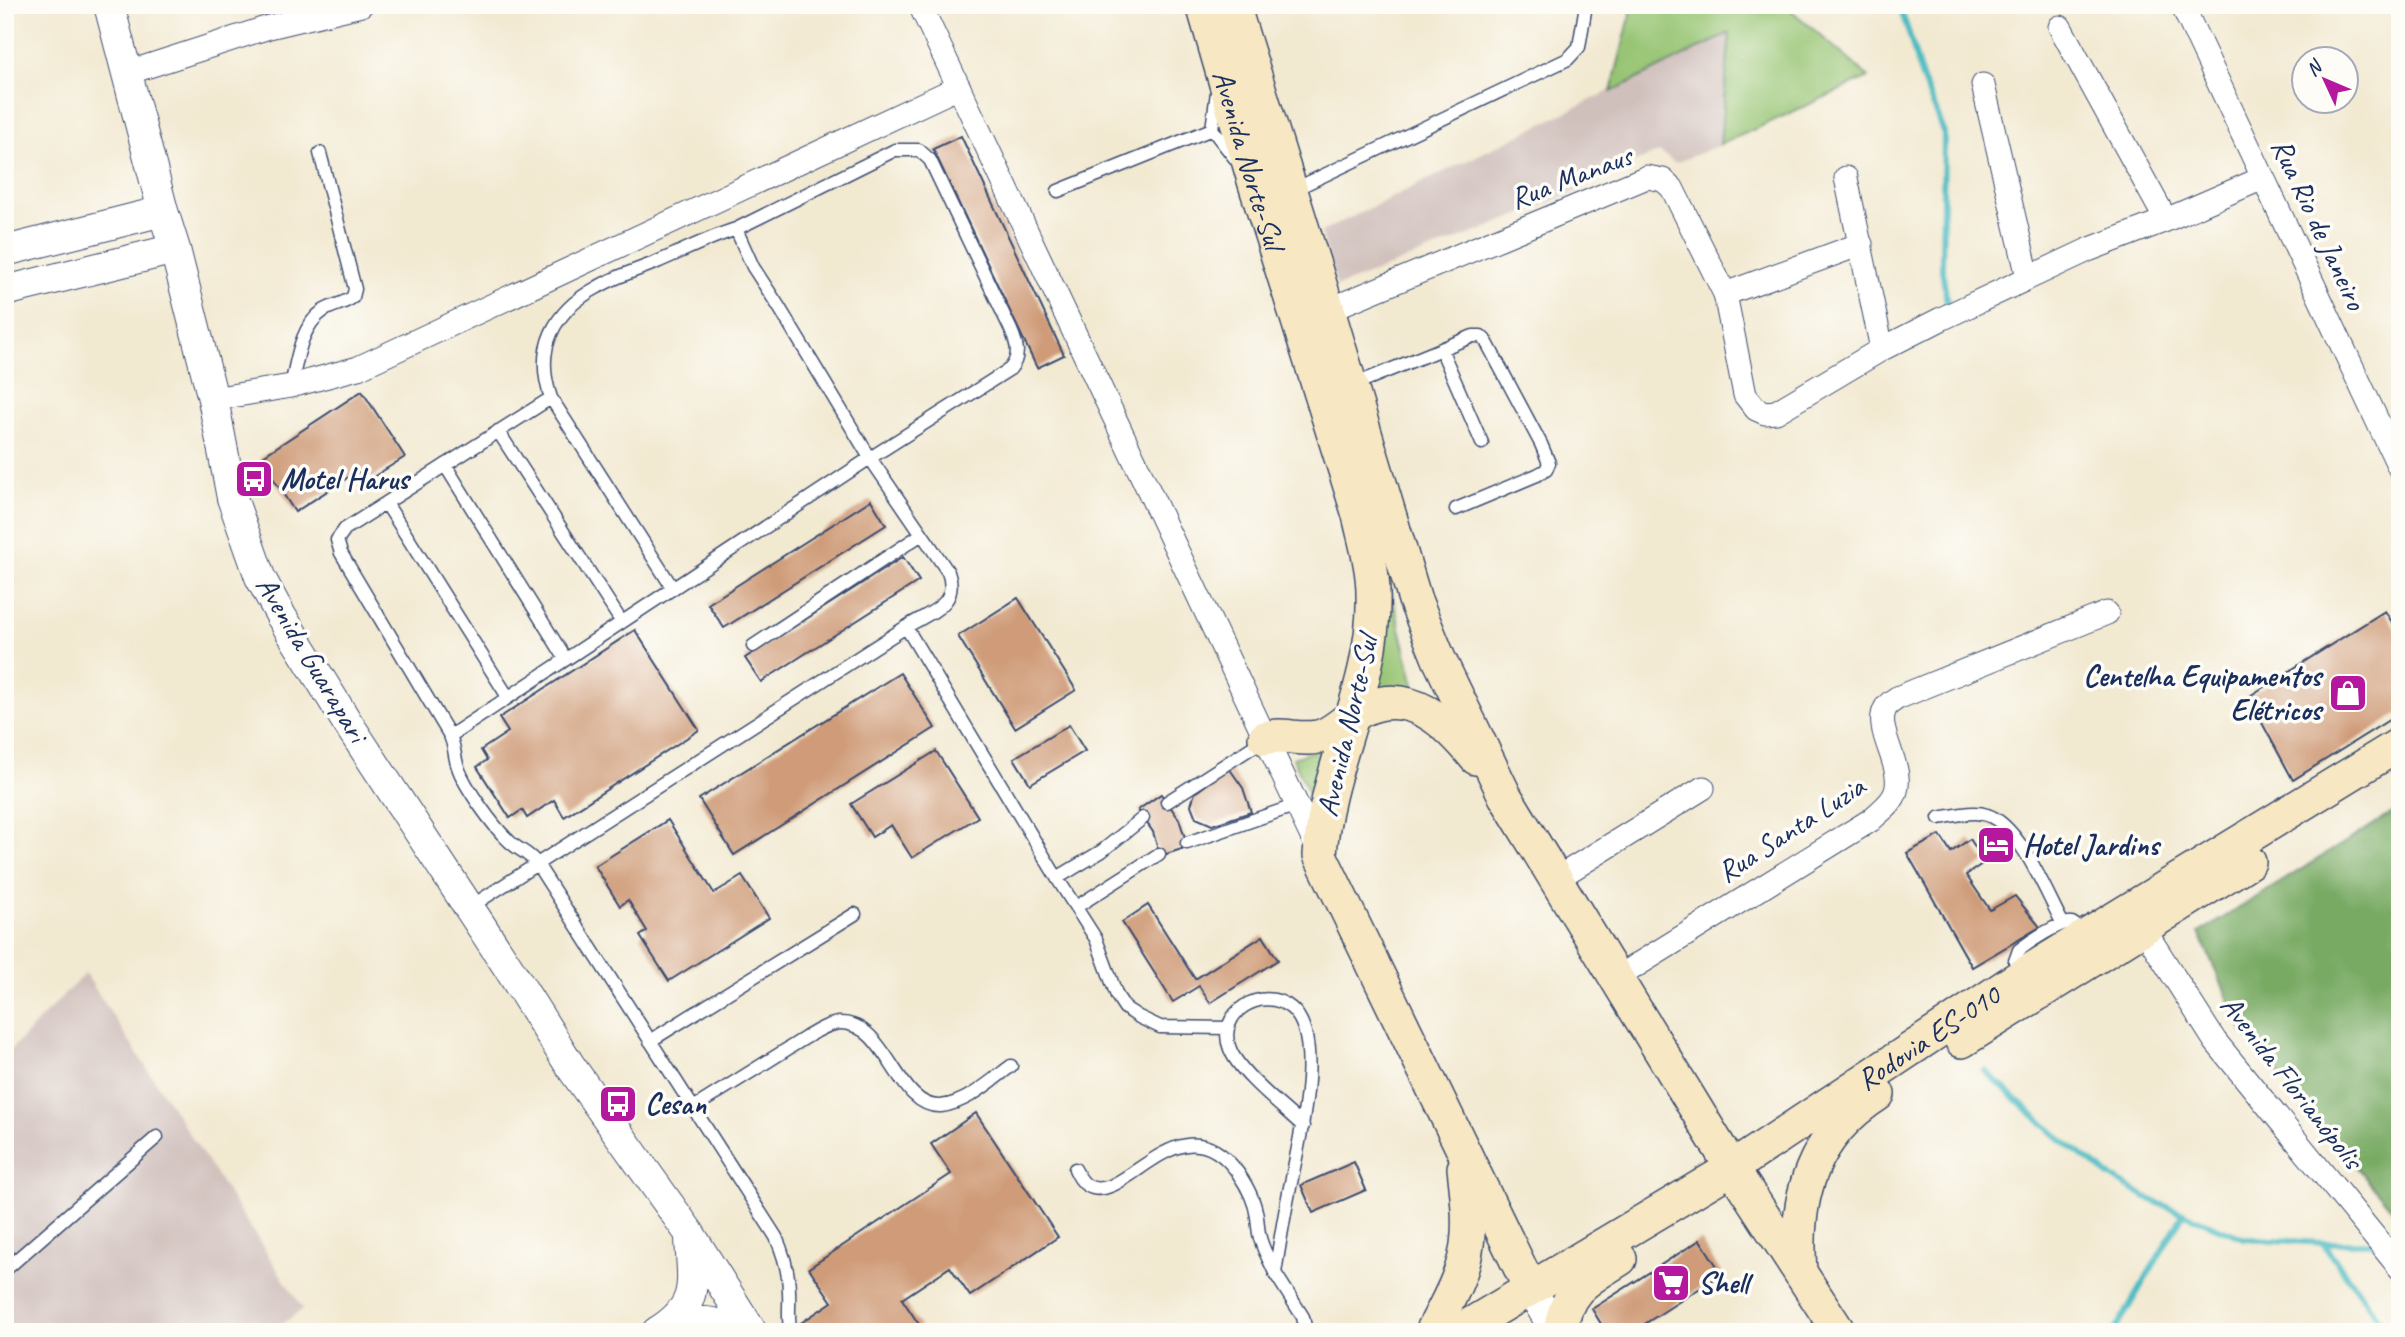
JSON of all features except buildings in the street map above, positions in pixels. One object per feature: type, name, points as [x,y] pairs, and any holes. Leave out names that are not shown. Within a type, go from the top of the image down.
[{"type":"main road","name":"Avenida Norte-Sul","points":[[1202,5],[1359,515],[1371,568],[1373,596],[1366,664],[1324,815],[1320,855],[1530,1288]]},
{"type":"main road","name":"Avenida Norte-Sul","points":[[1233,5],[1415,600],[1439,659],[1505,796],[1732,1168],[1839,1332]]},
{"type":"main road","points":[[1265,738],[1312,738],[1323,735],[1354,714],[1375,705],[1409,702],[1423,708],[1460,740],[1505,796]]},
{"type":"main road","name":"Rodovia ES-010","points":[[1458,1332],[1732,1168],[2021,976],[2073,930],[2400,744]]},
{"type":"main road","name":"Rodovia ES-010","points":[[1800,1273],[1797,1244],[1801,1204],[1820,1153],[1846,1117],[2400,769]]},
{"type":"main road","points":[[1432,1332],[1451,1293],[1466,1252],[1469,1206],[1461,1145]]},
{"type":"main road","points":[[1558,1332],[1562,1315],[1572,1294],[1602,1270],[1678,1219],[1688,1195]]},
{"type":"street","name":"Avenida Guarapari","points":[[109,5],[163,211],[176,249],[213,400],[232,498],[260,577],[281,617],[571,1068],[690,1234],[752,1332]]},
{"type":"street","points":[[127,73],[269,27],[359,5]]},
{"type":"street","points":[[920,5],[1320,855]]},
{"type":"street","name":"Rua Rio de Janeiro","points":[[2182,5],[2398,460]]},
{"type":"street","points":[[2060,27],[2166,220]]},
{"type":"street","points":[[1983,85],[2028,277]]},
{"type":"street","points":[[213,400],[291,386],[358,368],[959,87]]},
{"type":"street","name":"Rua Manaus","points":[[1328,310],[1647,177],[1663,180],[1672,188],[1683,205],[1725,294],[1745,395],[1756,409],[1765,413],[1776,412],[1882,349]]},
{"type":"street","points":[[1846,178],[1882,349],[2088,250],[2263,178]]},
{"type":"street","points":[[5,251],[163,211]]},
{"type":"street","points":[[1725,294],[1861,244]]},
{"type":"street","points":[[5,291],[176,249]]},
{"type":"street","name":"Rua Santa Luzia","points":[[1616,978],[1871,820],[1890,802],[1896,792],[1898,780],[1882,720],[1884,710],[1897,698],[2107,613]]},
{"type":"street","points":[[1556,879],[1703,788]]},
{"type":"street","name":"Avenida Florianópolis","points":[[2143,928],[2216,1041],[2400,1268]]},
{"type":"street","points":[[664,1327],[688,1304],[692,1294],[690,1234]]},
{"type":"street","name":"Avenida Norte-Sul","points":[[1530,1288],[1558,1332]]},
{"type":"street","points":[[664,1327],[707,1321],[720,1323],[737,1332]]},
{"type":"lane","points":[[1290,192],[1568,59],[1579,47],[1586,5]]},
{"type":"lane","points":[[1220,66],[1212,129],[1255,184]]},
{"type":"lane","points":[[1058,191],[1212,129]]},
{"type":"lane","points":[[450,736],[672,587],[1010,369],[1017,360],[1011,330],[930,160],[919,150],[895,150],[736,229],[708,238],[597,287],[570,307],[552,329],[543,355],[546,383],[551,398],[672,587]]},
{"type":"lane","points":[[291,386],[302,340],[309,325],[324,310],[347,302],[353,297],[355,289],[320,153]]},
{"type":"lane","points":[[470,908],[942,606],[951,596],[953,585],[948,572],[870,458],[753,267],[736,229]]},
{"type":"lane","points":[[1351,386],[1473,336],[1480,336],[1486,341],[1549,463],[1546,470],[1538,475],[1456,509]]},
{"type":"lane","points":[[1441,349],[1482,443]]},
{"type":"lane","points":[[551,398],[345,529],[337,540],[338,546],[450,736],[464,783],[507,839],[532,855],[780,1247],[786,1261],[789,1322],[792,1332]]},
{"type":"lane","points":[[498,431],[621,621]]},
{"type":"lane","points":[[444,465],[565,658]]},
{"type":"lane","points":[[386,503],[508,697]]},
{"type":"lane","points":[[753,646],[922,534]]},
{"type":"lane","points":[[906,627],[1096,939],[1117,996],[1125,1008],[1160,1027],[1228,1028]]},
{"type":"lane","points":[[1167,802],[1265,738]]},
{"type":"lane","points":[[1187,843],[1297,805]]},
{"type":"lane","points":[[1939,818],[1988,815],[2004,825],[2021,847],[2073,930]]},
{"type":"lane","points":[[1057,878],[1102,851],[1143,818]]},
{"type":"lane","points":[[1076,906],[1159,853]]},
{"type":"lane","points":[[650,1041],[855,915]]},
{"type":"lane","points":[[1275,1273],[1303,1126],[1307,1092],[1306,1031],[1297,1013],[1278,1000],[1253,1000],[1233,1016],[1227,1041],[1235,1060],[1303,1126]]},
{"type":"lane","points":[[693,1108],[805,1038],[821,1029],[841,1023],[862,1030],[874,1041],[904,1083],[925,1103],[939,1106],[970,1096],[1011,1066]]},
{"type":"lane","points":[[5,1270],[157,1137]]},
{"type":"lane","points":[[1075,1169],[1083,1183],[1090,1188],[1104,1187],[1166,1152],[1197,1143],[1208,1146],[1227,1160],[1248,1189],[1255,1203],[1259,1235],[1275,1273],[1303,1317],[1306,1332]]},
{"type":"shaded area","points":[[1730,32],[1720,145],[1675,163],[1660,152],[1588,181],[1582,190],[1337,287],[1321,232]]},
{"type":"shaded area","points":[[85,973],[303,1309],[271,1332],[5,1332],[5,1056]]},
{"type":"green space","points":[[1633,5],[1785,5],[1869,77],[1720,145],[1730,33],[1611,92]]},
{"type":"green space","points":[[1388,579],[1415,689],[1369,690]]},
{"type":"green space","points":[[1324,747],[1311,799],[1293,758]]},
{"type":"green space","points":[[2400,808],[2400,1219],[2243,1032],[2199,933]]},
{"type":"waterway","points":[[1898,5],[1944,133],[1942,269],[1948,309]]},
{"type":"waterway","points":[[1985,1071],[2059,1138],[2111,1177],[2151,1200],[2243,1238],[2374,1243]]},
{"type":"waterway","points":[[2114,1332],[2184,1213]]},
{"type":"waterway","points":[[2384,1242],[2400,1239]]},
{"type":"waterway","points":[[2323,1243],[2388,1332]]},
{"type":"place","name":"Motel Harus","points":[[254,479]]},
{"type":"place","name":"Centelha Equipamentos Elétricos","points":[[2348,693]]},
{"type":"place","name":"Hotel Jardins","points":[[1996,845]]},
{"type":"place","name":"Cesan","points":[[618,1104]]},
{"type":"place","name":"Shell","points":[[1671,1283]]}]
